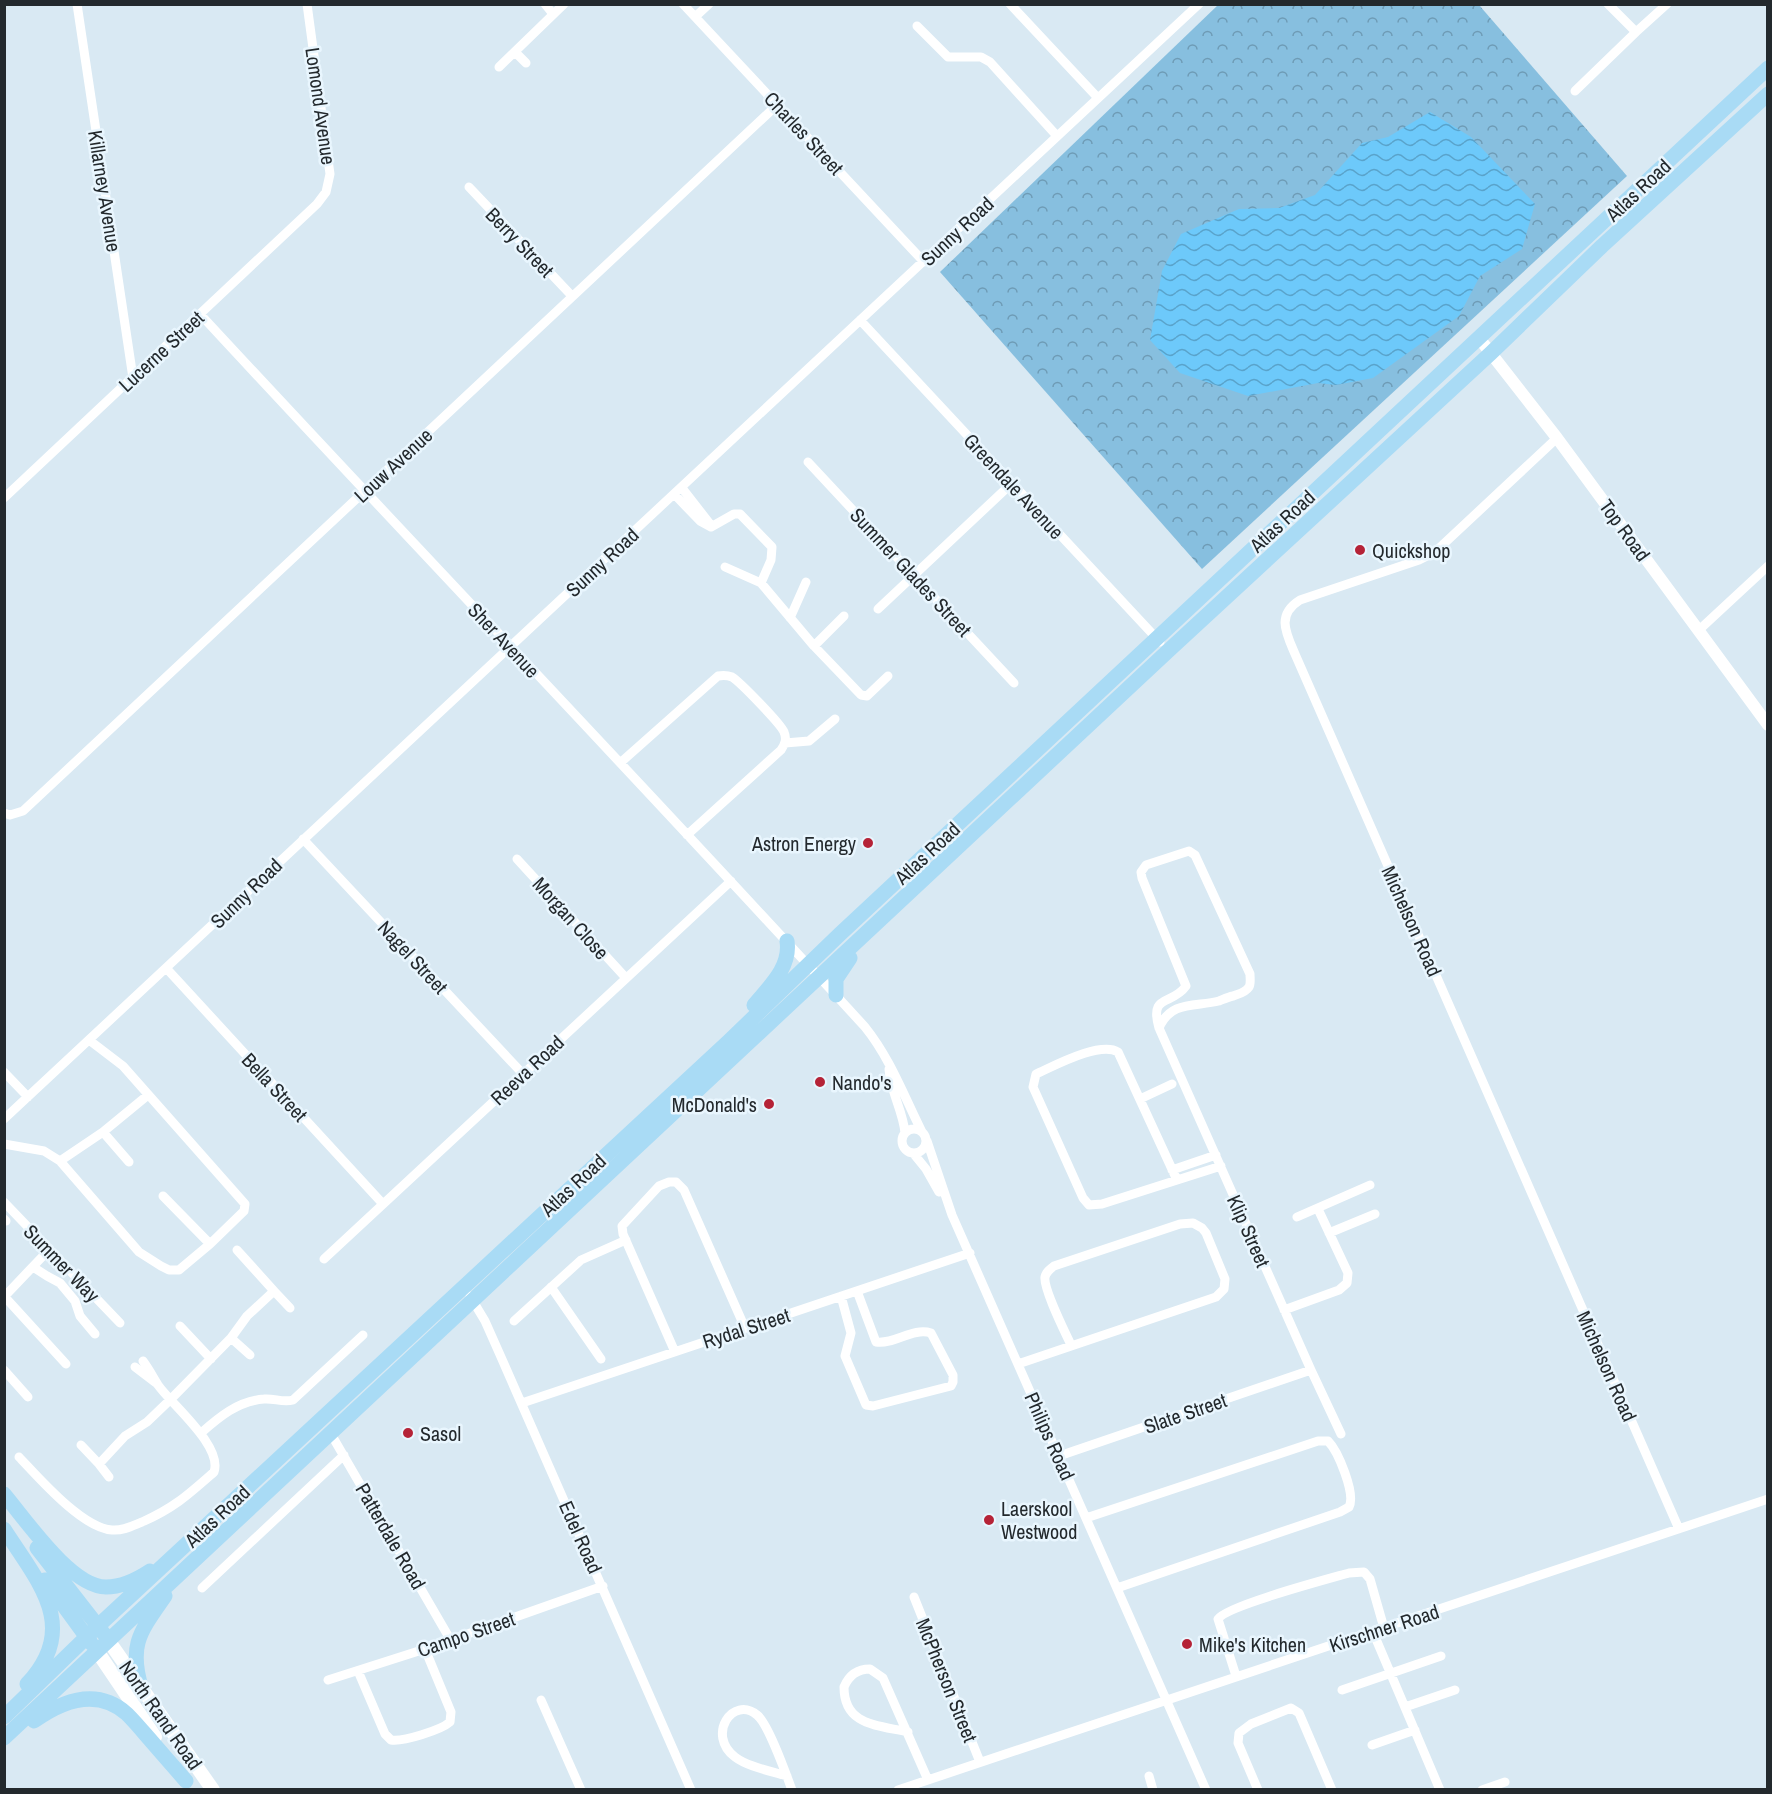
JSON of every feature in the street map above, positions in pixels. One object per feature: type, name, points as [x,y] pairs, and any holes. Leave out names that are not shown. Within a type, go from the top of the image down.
[{"type":"main road","name":"Atlas Road","points":[[4,1740],[183,1569],[473,1300],[1156,639],[1767,68]]},
{"type":"main road","name":"Atlas Road","points":[[4,1717],[177,1553],[728,1042],[814,970],[877,923],[1491,353],[1767,93]]},
{"type":"main road","points":[[836,995],[838,973],[870,936],[877,923]]},
{"type":"main road","points":[[728,1042],[737,1026],[786,963],[789,953],[787,941]]},
{"type":"main road","points":[[4,1494],[67,1568],[77,1577],[96,1586],[117,1586],[136,1579],[177,1553]]},
{"type":"main road","points":[[4,1506],[93,1632]]},
{"type":"main road","points":[[4,1524],[103,1645]]},
{"type":"main road","points":[[4,1529],[36,1578],[46,1598],[53,1623],[49,1652],[43,1665],[4,1708]]},
{"type":"main road","points":[[142,1690],[135,1662],[138,1639],[183,1569]]},
{"type":"main road","name":"North Rand Road","points":[[103,1645],[142,1690],[213,1790]]},
{"type":"main road","name":"North Rand Road","points":[[103,1645],[190,1785]]},
{"type":"main road","points":[[4,1740],[61,1704],[78,1699],[96,1700],[117,1707],[126,1714],[190,1785]]},
{"type":"street","name":"Killarney Avenue","points":[[76,4],[133,378]]},
{"type":"street","name":"Lomond Avenue","points":[[307,4],[330,174],[326,192],[317,204]]},
{"type":"street","points":[[545,4],[553,14]]},
{"type":"street","points":[[499,67],[564,4]]},
{"type":"street","name":"Charles Street","points":[[683,4],[924,262]]},
{"type":"street","points":[[695,17],[709,4]]},
{"type":"street","points":[[1010,4],[1098,98]]},
{"type":"street","points":[[1608,4],[1636,32]]},
{"type":"street","points":[[1575,91],[1667,4]]},
{"type":"street","name":"Sunny Road","points":[[4,1119],[1199,5]]},
{"type":"street","points":[[917,26],[948,57],[981,57],[990,62],[1058,136]]},
{"type":"street","points":[[515,52],[526,63]]},
{"type":"street","name":"Louw Avenue","points":[[4,813],[13,815],[23,811],[777,105]]},
{"type":"street","name":"Berry Street","points":[[469,187],[572,296]]},
{"type":"street","name":"Lucerne Street","points":[[4,498],[317,204]]},
{"type":"street","name":"Sher Avenue","points":[[200,314],[814,970]]},
{"type":"street","name":"Greendale Avenue","points":[[860,320],[1168,651]]},
{"type":"street","name":"Top Road","points":[[1479,338],[1557,438],[1767,725]]},
{"type":"street","name":"Michelson Road","points":[[1557,438],[1435,552],[1419,560],[1300,600],[1288,610],[1285,622],[1295,654],[1679,1529]]},
{"type":"street","name":"Summer Glades Street","points":[[808,462],[1014,683]]},
{"type":"street","points":[[878,609],[1011,484]]},
{"type":"street","points":[[679,492],[711,527],[734,514],[740,514],[771,545],[773,551],[761,583]]},
{"type":"street","points":[[1699,630],[1767,566]]},
{"type":"street","points":[[725,567],[761,583],[814,646],[862,696],[867,696],[888,676]]},
{"type":"street","points":[[790,618],[806,582]]},
{"type":"street","points":[[814,646],[844,616]]},
{"type":"street","points":[[620,763],[713,679],[721,675],[734,679],[778,723],[785,734],[785,743],[781,750],[687,836]]},
{"type":"street","points":[[785,743],[809,741],[835,719]]},
{"type":"street","name":"Nagel Street","points":[[303,839],[523,1074]]},
{"type":"street","points":[[1189,851],[1195,855],[1200,864],[1250,974],[1249,987],[1243,993],[1218,1001],[1190,1004],[1172,1012],[1163,1020],[1159,1028],[1156,1016],[1157,1007],[1183,990],[1186,981],[1141,872],[1146,865],[1189,851]]},
{"type":"street","name":"Morgan Close","points":[[517,859],[626,978]]},
{"type":"street","name":"Reeva Road","points":[[324,1259],[731,881]]},
{"type":"street","name":"Bella Street","points":[[167,969],[383,1204]]},
{"type":"street","points":[[814,970],[875,1039],[900,1085],[927,1141],[921,1151],[913,1153],[903,1147],[902,1138],[905,1133],[914,1129],[922,1132]]},
{"type":"street","name":"Klip Street","points":[[1159,1028],[1341,1434]]},
{"type":"street","points":[[4,1144],[44,1151],[60,1161],[140,1252],[169,1270],[179,1270],[210,1244],[244,1210],[244,1204],[123,1066],[89,1040]]},
{"type":"street","points":[[1176,1180],[1120,1055],[1114,1050],[1108,1048],[1076,1057],[1035,1074],[1033,1087],[1085,1203],[1092,1206],[1102,1204],[1221,1166]]},
{"type":"street","points":[[889,1066],[889,1075],[902,1113],[905,1133]]},
{"type":"street","points":[[4,1072],[28,1097]]},
{"type":"street","points":[[1140,1099],[1172,1084]]},
{"type":"street","points":[[60,1161],[103,1132],[148,1095]]},
{"type":"street","points":[[103,1132],[129,1162]]},
{"type":"street","name":"Philips Road","points":[[927,1141],[952,1215]]},
{"type":"street","name":"Philips Road","points":[[913,1153],[926,1169],[970,1253],[1206,1790]]},
{"type":"street","points":[[1172,1170],[1216,1155]]},
{"type":"street","points":[[675,1352],[622,1230],[624,1222],[659,1186],[669,1182],[681,1185],[745,1328]]},
{"type":"street","points":[[1297,1217],[1370,1185]]},
{"type":"street","points":[[163,1196],[210,1244]]},
{"type":"street","name":"Summer Way","points":[[4,1202],[120,1323]]},
{"type":"street","points":[[1284,1310],[1339,1290],[1347,1283],[1348,1273],[1318,1209]]},
{"type":"street","points":[[1329,1233],[1375,1214]]},
{"type":"street","points":[[1018,1364],[1216,1297],[1221,1293],[1225,1279],[1202,1228],[1192,1222],[1180,1224],[1050,1269],[1046,1274],[1046,1286],[1071,1345]]},
{"type":"street","points":[[514,1320],[581,1260],[626,1240]]},
{"type":"street","points":[[237,1250],[290,1308]]},
{"type":"street","name":"Rydal Street","points":[[522,1403],[970,1253]]},
{"type":"street","points":[[42,1257],[5,1296],[66,1364]]},
{"type":"street","points":[[33,1267],[60,1283],[75,1301],[80,1316],[95,1334]]},
{"type":"street","name":"Edel Road","points":[[464,1287],[485,1321],[691,1790]]},
{"type":"street","points":[[551,1287],[601,1359]]},
{"type":"street","points":[[99,1464],[125,1436],[147,1422],[171,1399],[231,1338],[247,1316],[274,1291]]},
{"type":"street","points":[[841,1296],[851,1333],[845,1356],[866,1405],[881,1404],[951,1386],[953,1375],[931,1333],[922,1332],[876,1342],[857,1291]]},
{"type":"street","points":[[180,1326],[211,1359]]},
{"type":"street","points":[[201,1433],[225,1412],[254,1400],[270,1398],[293,1400],[363,1335]]},
{"type":"street","points":[[231,1338],[250,1355]]},
{"type":"street","points":[[19,1457],[64,1502],[89,1521],[111,1530],[126,1529],[164,1513],[183,1500],[214,1472],[216,1467],[201,1433],[139,1364]]},
{"type":"street","points":[[4,1370],[28,1397]]},
{"type":"street","name":"Slate Street","points":[[1059,1456],[1311,1370]]},
{"type":"street","name":"Patterdale Road","points":[[331,1434],[450,1640]]},
{"type":"street","points":[[1086,1518],[1318,1442],[1328,1442],[1334,1449],[1352,1498],[1352,1503],[1345,1509],[1117,1588]]},
{"type":"street","points":[[81,1445],[109,1477]]},
{"type":"street","points":[[202,1588],[344,1455]]},
{"type":"street","name":"Kirschner Road","points":[[898,1790],[1767,1499]]},
{"type":"street","points":[[1236,1676],[1218,1619],[1224,1613],[1251,1603],[1349,1573],[1364,1572],[1370,1579],[1383,1628]]},
{"type":"street","name":"Campo Street","points":[[328,1680],[603,1586]]},
{"type":"street","name":"McPherson Street","points":[[914,1597],[980,1762]]},
{"type":"street","points":[[1373,1632],[1440,1790]]},
{"type":"street","points":[[358,1671],[385,1734],[391,1740],[402,1740],[441,1727],[450,1722],[451,1712],[425,1648]]},
{"type":"street","points":[[1342,1690],[1441,1656]]},
{"type":"street","points":[[908,1732],[865,1722],[852,1713],[844,1695],[844,1687],[852,1674],[863,1669],[870,1669],[883,1678],[908,1732],[928,1780]]},
{"type":"street","points":[[1405,1707],[1455,1690]]},
{"type":"street","points":[[542,1700],[581,1790]]},
{"type":"street","points":[[1258,1790],[1238,1743],[1239,1733],[1251,1724],[1291,1708],[1299,1713],[1332,1790]]},
{"type":"street","points":[[787,1776],[737,1759],[730,1753],[722,1732],[723,1723],[727,1718],[742,1710],[757,1714],[762,1719],[787,1776],[792,1790]]},
{"type":"street","points":[[1372,1745],[1415,1730]]},
{"type":"street","points":[[1149,1776],[1153,1790]]},
{"type":"street","points":[[1482,1790],[1506,1782]]},
{"type":"green space","points":[[1218,5],[1479,5],[1627,176],[1202,569],[940,272]]},
{"type":"water","points":[[1430,112],[1471,137],[1535,204],[1522,249],[1480,276],[1459,316],[1373,378],[1336,385],[1318,383],[1248,396],[1180,373],[1150,340],[1162,271],[1181,234],[1239,209],[1279,208],[1315,195],[1362,143],[1388,137]]},
{"type":"place","name":"Quickshop","points":[[1360,550]]},
{"type":"place","name":"Astron Energy","points":[[868,843]]},
{"type":"place","name":"Nando's","points":[[820,1082]]},
{"type":"place","name":"McDonald's","points":[[769,1104]]},
{"type":"place","name":"Sasol","points":[[408,1433]]},
{"type":"place","name":"Laerskool Westwood","points":[[989,1520]]},
{"type":"place","name":"Mike's Kitchen","points":[[1187,1644]]}]
